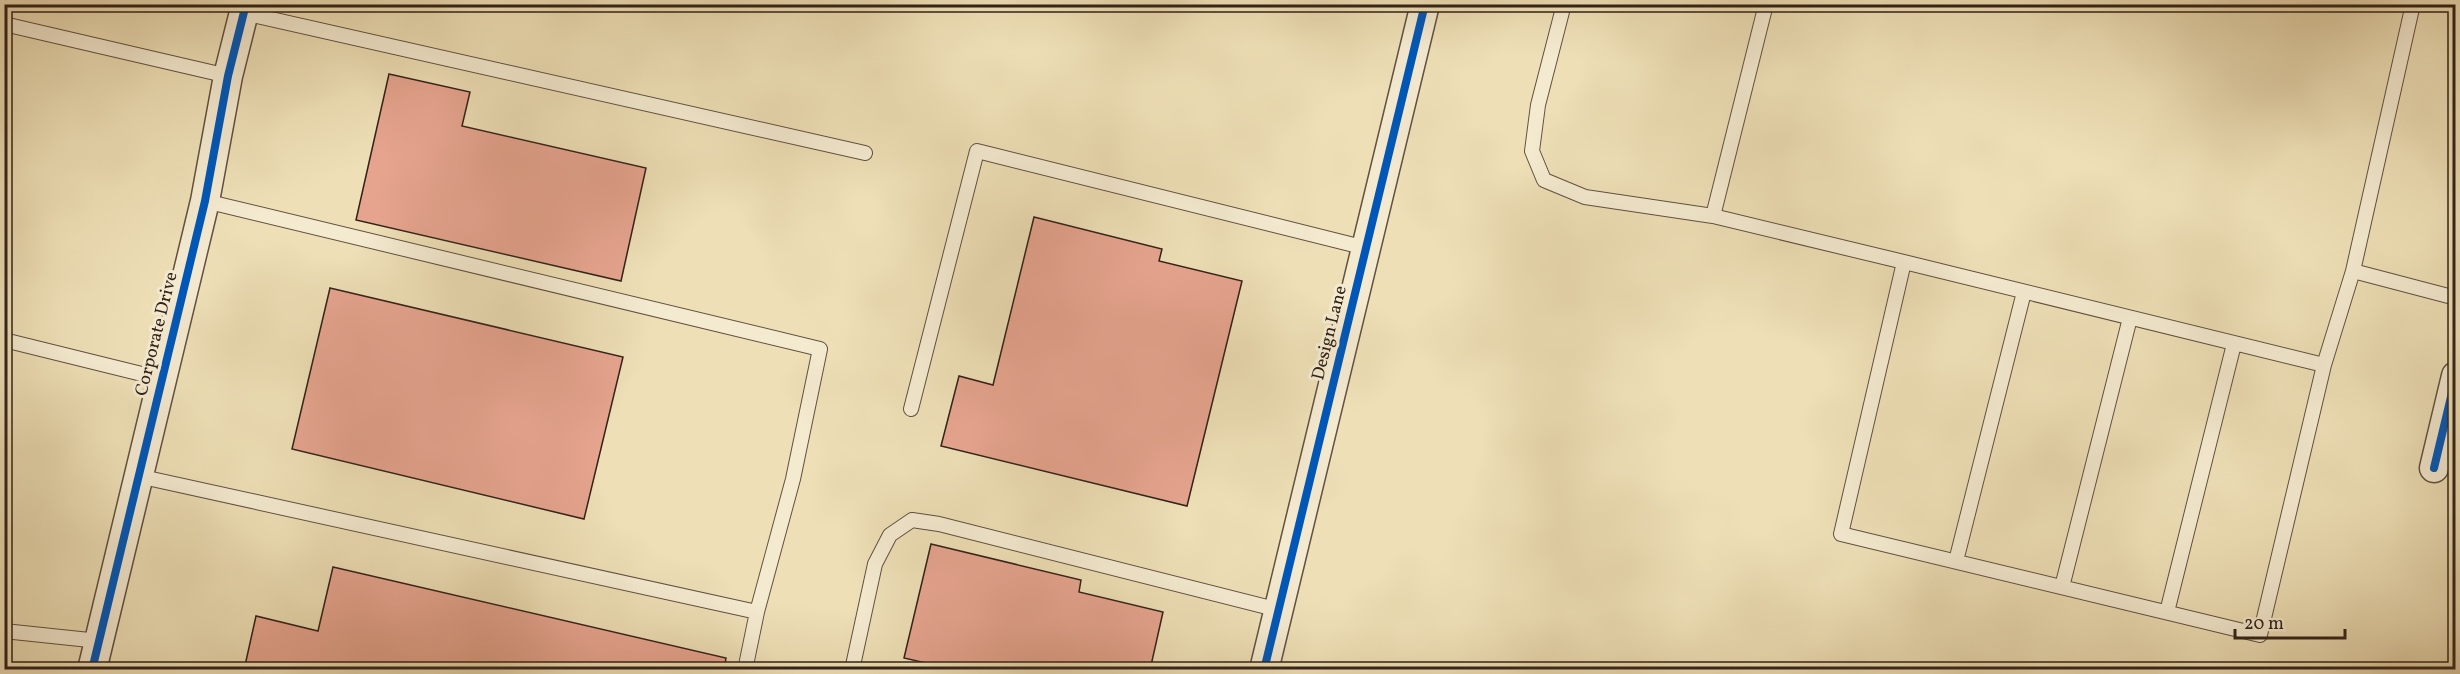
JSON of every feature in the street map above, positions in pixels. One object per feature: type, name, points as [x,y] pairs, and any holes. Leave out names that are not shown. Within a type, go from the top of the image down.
[{"type":"street","name":"Design Lane","points":[[1264,669],[1425,4]]},
{"type":"street","name":"Corporate Drive","points":[[92,669],[205,201],[228,76],[245,9]]},
{"type":"street","points":[[2434,468],[2451,414],[2456,376]]},
{"type":"lane","points":[[1564,4],[1538,105],[1533,139],[1532,151],[1544,180],[1585,197],[1713,216],[2324,365]]},
{"type":"lane","points":[[1713,216],[1766,4]]},
{"type":"lane","points":[[1904,262],[1841,534],[2260,635],[2324,365],[2353,272],[2413,4]]},
{"type":"lane","points":[[245,9],[865,153]]},
{"type":"lane","points":[[4,24],[228,76]]},
{"type":"lane","points":[[911,409],[977,151],[1366,248]]},
{"type":"lane","points":[[205,201],[820,349],[793,479],[757,612],[745,669]]},
{"type":"lane","points":[[2353,272],[2456,298]]},
{"type":"lane","points":[[1956,561],[2024,292]]},
{"type":"lane","points":[[2062,587],[2130,318]]},
{"type":"lane","points":[[4,340],[162,379]]},
{"type":"lane","points":[[2167,612],[2234,344]]},
{"type":"lane","points":[[138,476],[757,612]]},
{"type":"lane","points":[[852,669],[875,564],[890,535],[912,520],[939,524],[1279,610]]},
{"type":"lane","points":[[4,631],[99,641]]},
{"type":"building","points":[[389,74],[470,92],[462,126],[646,168],[621,281],[356,220]]},
{"type":"building","points":[[1034,217],[1162,249],[1159,261],[1242,281],[1187,506],[941,446],[959,376],[993,385]]},
{"type":"building","points":[[330,288],[623,357],[584,519],[292,449]]},
{"type":"building","points":[[4,400],[11,401],[4,430]]},
{"type":"building","points":[[931,544],[1081,580],[1079,592],[1163,612],[1150,670],[925,670],[926,663],[904,658]]},
{"type":"building","points":[[333,567],[726,658],[724,670],[244,670],[256,616],[318,631]]},
{"type":"cycle path","points":[[92,670],[205,201],[228,76],[246,4]]},
{"type":"cycle path","points":[[1264,670],[1425,4]]},
{"type":"cycle path","points":[[2434,468],[2456,376]]}]
